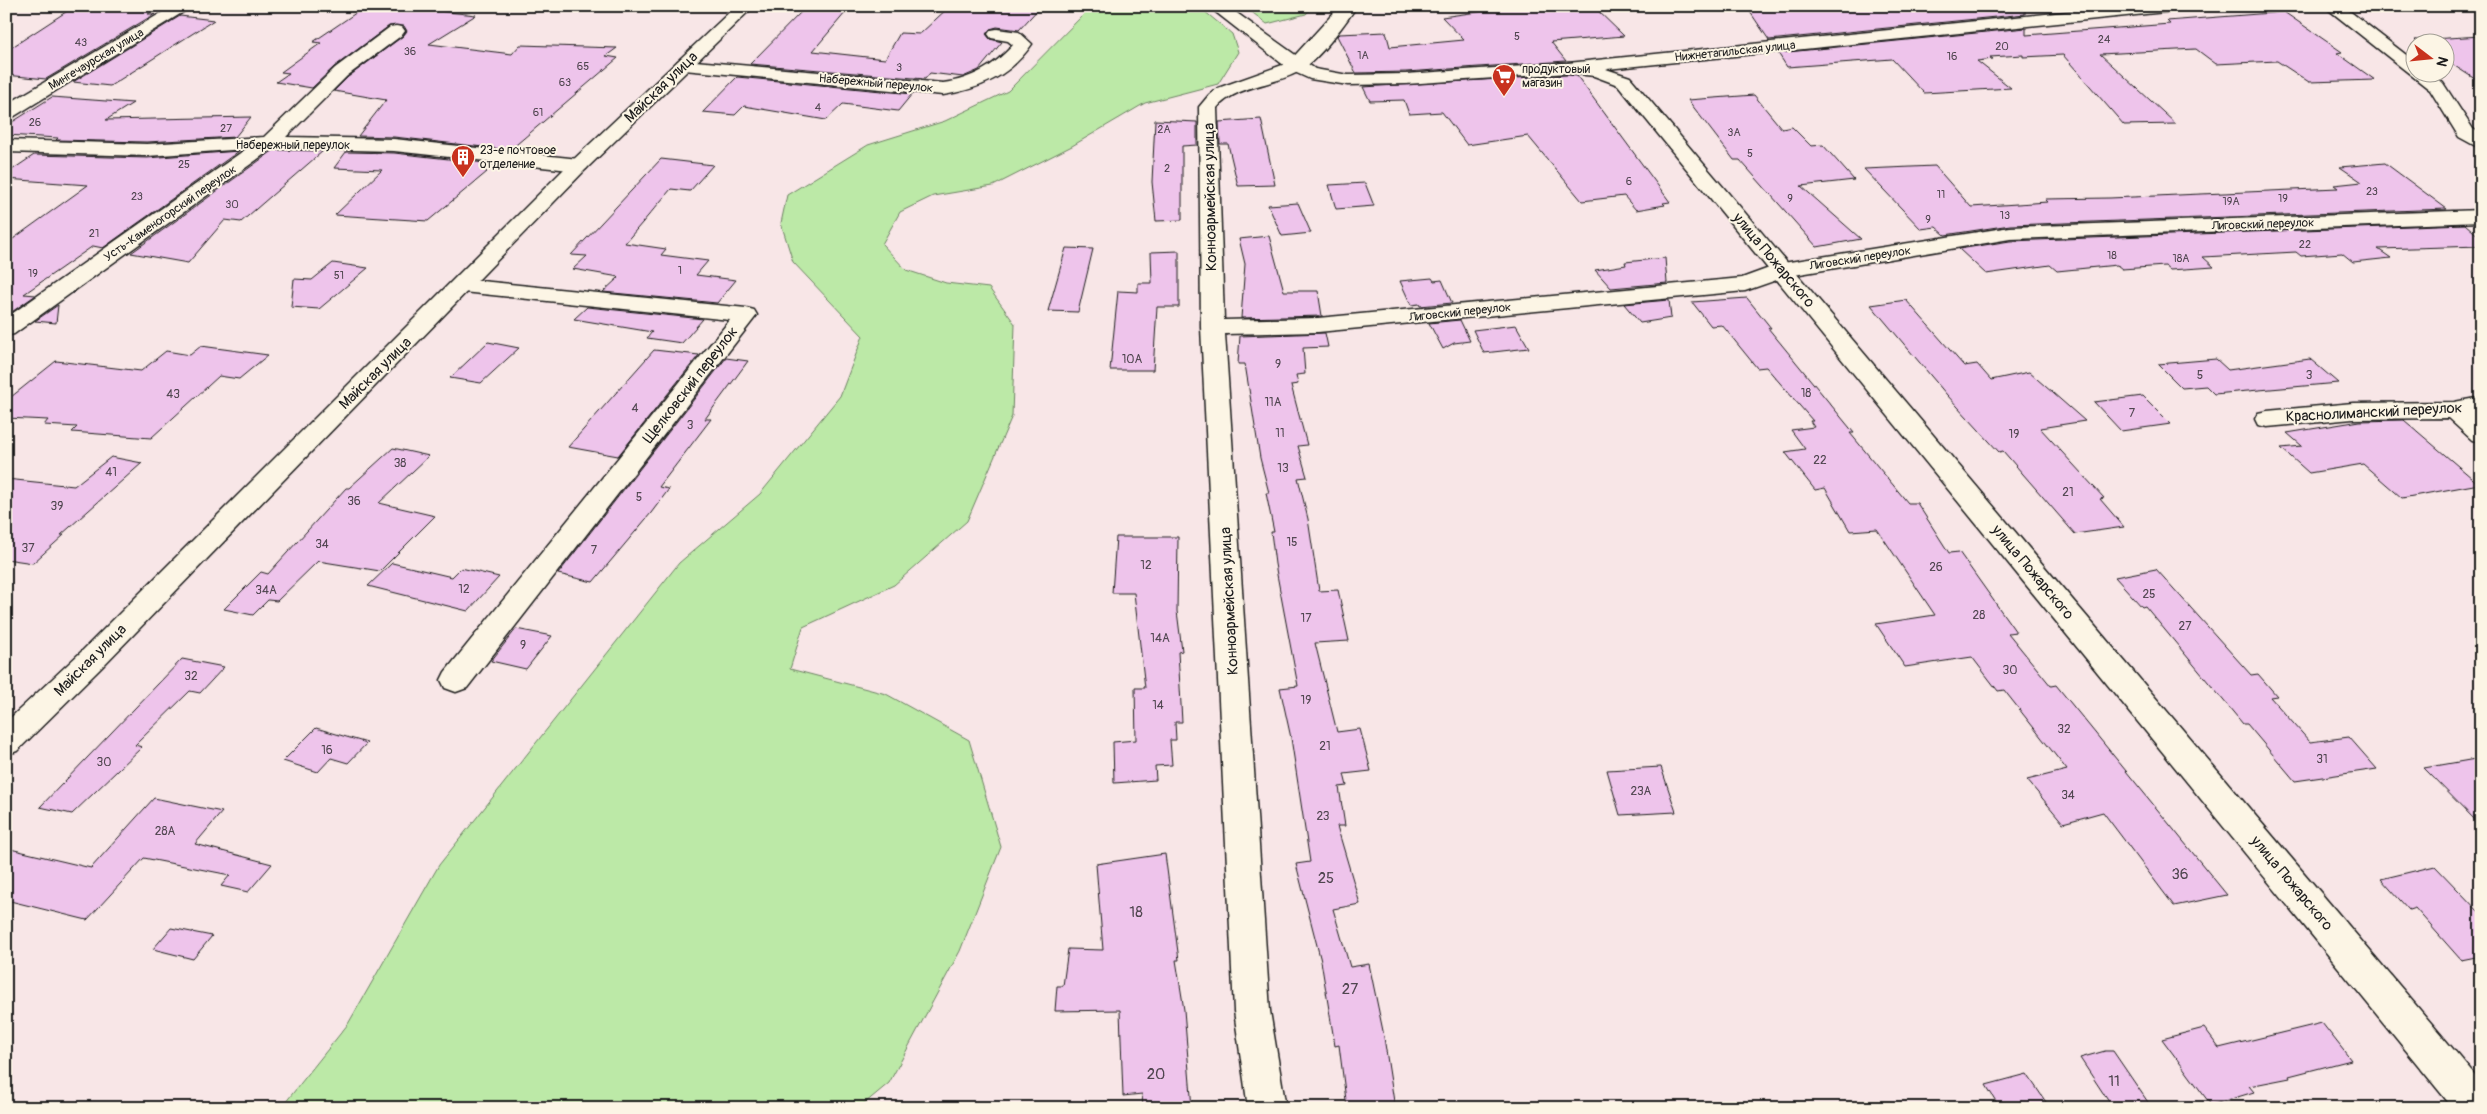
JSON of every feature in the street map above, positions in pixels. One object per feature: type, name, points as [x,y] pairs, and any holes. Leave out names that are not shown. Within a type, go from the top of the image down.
[{"type":"street","name":"Мингечаурская улица","points":[[6,112],[185,6]]},
{"type":"street","name":"Майская улица","points":[[6,742],[91,660],[579,165],[746,6]]},
{"type":"street","name":"Нижнетагильская улица","points":[[1216,6],[1296,66],[1310,74],[1348,80],[1406,79],[1568,68],[2175,6]]},
{"type":"street","points":[[1296,66],[1349,6]]},
{"type":"street","points":[[2332,6],[2404,61]]},
{"type":"street","name":"Усть-Каменогорский переулок","points":[[6,329],[269,142],[341,72],[396,31]]},
{"type":"street","name":"Набережный переулок","points":[[684,65],[943,89],[960,87],[986,78],[1004,66],[1023,44],[1013,36],[997,34]]},
{"type":"street","name":"Конноармейская улица","points":[[1268,1108],[1252,1010],[1213,327],[1208,107],[1215,96],[1273,77],[1296,66]]},
{"type":"street","name":"улица Пожарского","points":[[1568,68],[1597,71],[1624,81],[2478,1107]]},
{"type":"street","points":[[2431,82],[2437,87],[2466,133],[2481,143]]},
{"type":"street","name":"Набережный переулок","points":[[6,146],[147,150],[269,142],[394,145],[579,165]]},
{"type":"street","name":"Лиговский переулок","points":[[1213,327],[1318,325],[1745,284],[1783,270],[2010,233],[2481,216]]},
{"type":"street","name":"Щелковский переулок","points":[[456,680],[746,315],[461,286]]},
{"type":"street","name":"Краснолиманский переулок","points":[[2266,419],[2353,412],[2454,410],[2481,405]]},
{"type":"street","points":[[2454,410],[2481,434]]},
{"type":"green space","points":[[1095,6],[1198,6],[1232,34],[1238,52],[1218,84],[1145,103],[1072,146],[993,186],[933,196],[900,212],[882,244],[906,270],[946,283],[989,288],[1015,324],[1012,416],[967,521],[894,585],[803,627],[790,669],[886,694],[969,740],[1001,847],[960,951],[889,1083],[859,1108],[281,1108],[348,1024],[439,865],[679,563],[760,494],[840,396],[863,336],[793,262],[781,223],[787,195],[868,145],[945,121],[1008,91],[1088,10]]},
{"type":"green space","points":[[1244,6],[1313,6],[1306,14],[1267,24]]},
{"type":"building","points":[[75,6],[160,6],[148,14],[155,14],[46,79],[6,75],[6,51]]},
{"type":"building","points":[[366,6],[389,6],[476,15],[429,44],[512,54],[520,45],[617,48],[606,56],[618,58],[510,150],[394,137],[358,136],[386,100],[334,91],[348,77],[403,36],[407,31],[404,26],[389,26],[334,67],[312,88],[276,82],[289,73],[281,72],[321,43],[313,42]]},
{"type":"building","points":[[807,6],[851,6],[813,51],[885,59],[900,33],[920,34],[950,6],[1041,6],[1019,30],[997,27],[990,29],[986,34],[990,39],[1002,42],[979,70],[963,77],[930,73],[925,79],[750,64]]},
{"type":"building","points":[[1520,6],[1593,6],[1624,36],[1551,42],[1566,61],[1406,72],[1356,73],[1337,36],[1339,34],[1386,32],[1390,47],[1464,40],[1442,17]]},
{"type":"building","points":[[1746,6],[2025,6],[2025,14],[1769,40]]},
{"type":"building","points":[[2284,12],[2342,52],[2337,53],[2375,80],[2309,82],[2277,61],[2216,64],[2196,49],[2100,54],[2176,124],[2124,125],[2063,55],[1990,57],[1993,59],[1977,61],[2011,88],[1924,93],[1892,59],[1787,67],[1778,53],[2026,28],[2026,35],[2170,24],[2167,21]]},
{"type":"building","points":[[180,16],[214,20],[110,86],[73,82]]},
{"type":"building","points":[[2481,36],[2481,83],[2454,65],[2454,38]]},
{"type":"building","points":[[1577,76],[1670,202],[1663,203],[1665,205],[1636,210],[1624,196],[1582,201],[1528,136],[1467,145],[1442,112],[1409,114],[1404,100],[1370,101],[1363,87]]},
{"type":"building","points":[[737,77],[912,94],[898,111],[843,104],[826,120],[744,106],[735,115],[703,112]]},
{"type":"building","points":[[1754,95],[1782,129],[1792,127],[1811,146],[1823,145],[1854,180],[1801,186],[1861,239],[1817,247],[1740,160],[1734,160],[1688,100]]},
{"type":"building","points":[[52,97],[133,103],[106,120],[251,117],[235,137],[147,142],[56,140],[58,138],[6,135],[6,126]]},
{"type":"building","points":[[1261,119],[1275,185],[1238,186],[1228,144],[1220,144],[1219,122]]},
{"type":"building","points":[[1155,120],[1197,122],[1197,145],[1182,146],[1182,220],[1156,221],[1152,182]]},
{"type":"building","points":[[274,150],[323,151],[241,222],[225,220],[188,263],[131,253]]},
{"type":"building","points":[[239,151],[103,248],[93,246],[24,294],[36,295],[6,316],[6,244],[88,185],[6,179],[6,174],[34,155],[147,158]]},
{"type":"building","points":[[346,152],[394,153],[494,164],[428,221],[335,215],[382,170],[334,168]]},
{"type":"building","points":[[661,159],[713,165],[690,191],[671,189],[625,243],[666,249],[661,255],[708,261],[696,275],[736,280],[717,303],[603,292],[619,277],[573,269],[587,256],[571,255]]},
{"type":"building","points":[[2385,163],[2447,209],[2010,225],[1945,235],[1936,227],[1921,229],[1864,169],[1935,166],[1971,207],[2048,202],[2045,199],[2338,188],[2334,185],[2362,182],[2340,167]]},
{"type":"building","points":[[1365,183],[1374,206],[1336,209],[1329,185]]},
{"type":"building","points":[[1298,203],[1311,233],[1282,236],[1268,205]]},
{"type":"building","points":[[2465,224],[2481,238],[2481,246],[2378,249],[2391,258],[2353,262],[2342,253],[2301,256],[2296,252],[2203,257],[2214,267],[2170,270],[2165,266],[2122,269],[2117,265],[2057,271],[2050,265],[1986,274],[1959,249],[2010,241]]},
{"type":"building","points":[[1269,236],[1284,291],[1318,291],[1322,316],[1241,318],[1245,264],[1239,239]]},
{"type":"building","points":[[1066,248],[1093,249],[1078,312],[1048,311]]},
{"type":"building","points":[[1179,251],[1179,307],[1157,307],[1153,370],[1110,370],[1118,291],[1138,292],[1138,283],[1152,283],[1151,252]]},
{"type":"building","points":[[1665,258],[1667,283],[1611,288],[1595,270],[1626,265],[1625,262]]},
{"type":"building","points":[[333,263],[368,268],[319,309],[291,307],[294,279],[312,280]]},
{"type":"building","points":[[1432,278],[1434,281],[1442,280],[1452,303],[1411,305],[1400,281]]},
{"type":"building","points":[[1747,298],[1771,328],[1768,328],[1854,433],[1850,433],[1908,503],[1917,503],[1949,553],[1959,552],[2016,632],[2008,633],[2051,686],[2056,685],[2227,895],[2174,906],[2103,812],[2063,823],[2027,780],[2067,770],[2004,690],[1998,691],[1972,657],[1905,667],[1876,624],[1935,615],[1877,529],[1850,531],[1825,488],[1815,490],[1785,452],[1805,449],[1791,430],[1814,427],[1810,421],[1813,421],[1766,367],[1757,368],[1722,325],[1711,326],[1692,302]]},
{"type":"building","points":[[1669,300],[1671,318],[1640,323],[1624,304]]},
{"type":"building","points":[[1906,300],[1964,366],[1977,364],[1991,380],[2029,372],[2085,421],[2040,428],[2104,498],[2100,499],[2124,527],[2075,534],[2003,451],[1999,452],[1947,395],[1871,305]]},
{"type":"building","points":[[58,305],[56,323],[35,321]]},
{"type":"building","points":[[587,307],[703,319],[682,343],[647,338],[652,332],[574,319]]},
{"type":"building","points":[[1460,320],[1470,341],[1454,343],[1443,349],[1429,323]]},
{"type":"building","points":[[1516,325],[1529,348],[1484,353],[1473,330]]},
{"type":"building","points":[[1325,333],[1328,347],[1303,348],[1305,374],[1296,375],[1298,384],[1291,385],[1307,445],[1298,446],[1307,477],[1298,478],[1308,519],[1319,591],[1338,590],[1349,641],[1315,643],[1337,732],[1360,729],[1371,771],[1344,774],[1347,786],[1339,787],[1345,826],[1337,826],[1360,904],[1333,909],[1350,967],[1369,964],[1383,1031],[1395,1108],[1347,1108],[1339,1045],[1335,1046],[1321,961],[1296,864],[1310,862],[1291,738],[1280,688],[1298,686],[1275,564],[1271,532],[1274,532],[1266,493],[1269,493],[1260,458],[1245,364],[1238,364],[1240,336]]},
{"type":"building","points":[[488,342],[519,348],[481,383],[450,378]]},
{"type":"building","points":[[201,346],[268,355],[239,379],[219,376],[151,438],[72,432],[77,427],[44,425],[48,420],[6,418],[6,401],[56,361],[141,371],[166,351],[190,355]]},
{"type":"building","points":[[654,350],[699,355],[618,456],[568,447]]},
{"type":"building","points":[[726,358],[748,361],[705,419],[711,419],[659,487],[669,489],[651,513],[593,582],[558,574]]},
{"type":"building","points":[[2216,359],[2228,370],[2310,359],[2338,383],[2214,394],[2206,386],[2182,388],[2158,364]]},
{"type":"building","points":[[2143,396],[2171,424],[2121,431],[2094,402]]},
{"type":"building","points":[[2404,420],[2479,484],[2402,498],[2363,464],[2309,473],[2281,448],[2302,446],[2287,433],[2360,421]]},
{"type":"building","points":[[393,448],[429,456],[379,503],[435,516],[380,571],[318,561],[277,601],[268,600],[253,615],[224,609],[261,572],[268,574],[346,488],[349,488]]},
{"type":"building","points":[[111,457],[142,463],[61,535],[64,535],[33,563],[6,559],[6,479],[74,486]]},
{"type":"building","points":[[1116,537],[1178,537],[1177,611],[1182,651],[1178,652],[1182,722],[1175,722],[1176,740],[1170,740],[1172,765],[1155,766],[1156,780],[1114,783],[1113,742],[1136,740],[1135,688],[1145,688],[1134,593],[1112,593]]},
{"type":"building","points":[[392,563],[452,577],[461,568],[499,577],[468,611],[368,586]]},
{"type":"building","points":[[2156,569],[2251,675],[2258,674],[2277,696],[2270,697],[2310,742],[2349,737],[2377,769],[2295,781],[2247,724],[2243,724],[2145,606],[2142,607],[2115,577]]},
{"type":"building","points":[[516,629],[552,636],[526,669],[491,661]]},
{"type":"building","points":[[182,659],[224,667],[200,693],[190,691],[135,745],[142,747],[72,814],[40,807]]},
{"type":"building","points":[[316,728],[367,743],[348,763],[331,758],[318,772],[283,761]]},
{"type":"building","points":[[2481,758],[2481,826],[2424,768]]},
{"type":"building","points":[[1661,767],[1676,812],[1620,815],[1607,770]]},
{"type":"building","points":[[154,798],[222,812],[195,844],[272,864],[248,892],[221,886],[230,875],[144,858],[87,920],[6,900],[6,848],[91,868]]},
{"type":"building","points":[[1165,854],[1179,960],[1176,960],[1184,1010],[1192,1108],[1143,1108],[1142,1094],[1123,1096],[1120,1010],[1055,1011],[1057,986],[1063,986],[1068,949],[1103,950],[1096,864]]},
{"type":"building","points":[[2435,866],[2481,914],[2481,956],[2461,960],[2415,908],[2409,910],[2381,879]]},
{"type":"building","points":[[171,928],[212,936],[193,959],[153,949]]},
{"type":"building","points":[[2322,1023],[2351,1060],[2289,1076],[2290,1078],[2249,1086],[2254,1092],[2211,1105],[2162,1039],[2204,1028],[2219,1048]]},
{"type":"building","points":[[2105,1051],[2113,1051],[2152,1108],[2113,1108],[2080,1058]]},
{"type":"building","points":[[2027,1074],[2050,1108],[2000,1108],[1986,1085]]},
{"type":"place","name":"продуктовый магазин","points":[[1504,97]]},
{"type":"place","name":"23-е почтовое отделение","points":[[463,178]]}]
